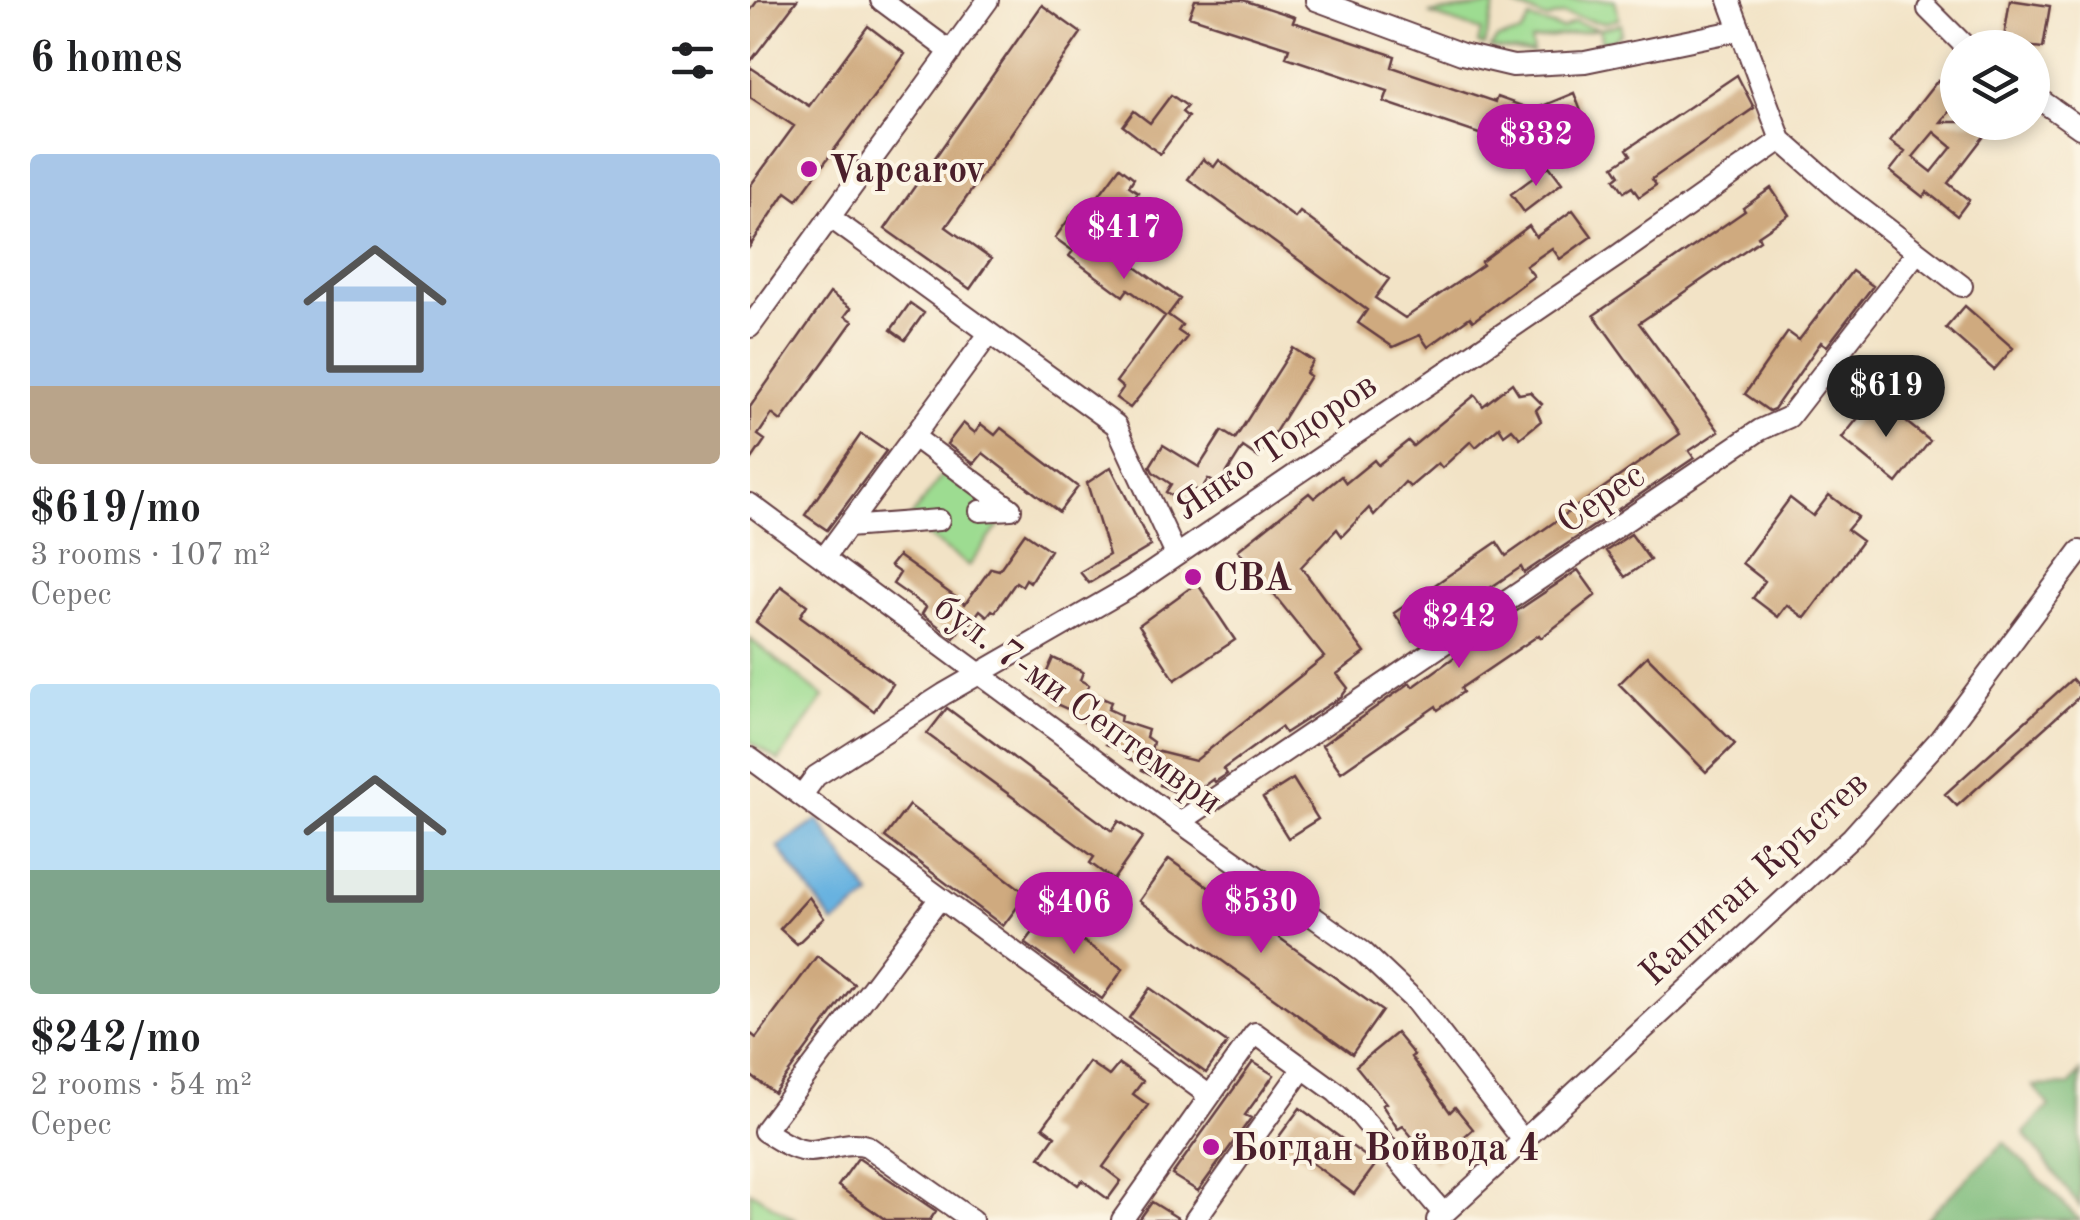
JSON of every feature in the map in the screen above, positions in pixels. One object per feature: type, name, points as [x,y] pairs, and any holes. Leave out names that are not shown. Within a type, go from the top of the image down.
[{"type":"street","points":[[882,0],[951,52]]},
{"type":"street","points":[[750,327],[988,0]]},
{"type":"street","points":[[1316,0],[1462,54],[1513,66],[1584,62],[1740,30]]},
{"type":"street","points":[[1729,0],[1781,140],[1832,186],[1962,286]]},
{"type":"street","points":[[1928,9],[1950,30]]},
{"type":"street","points":[[2050,107],[2080,128]]},
{"type":"street","name":"Янко Тодоров","points":[[802,795],[816,776],[980,674],[1078,620],[1176,555],[1781,140]]},
{"type":"street","points":[[830,218],[1116,425],[1176,555]]},
{"type":"street","name":"Серес","points":[[1180,822],[1760,430],[1789,418],[1917,252]]},
{"type":"street","points":[[824,558],[989,334]]},
{"type":"street","points":[[914,438],[1010,509],[980,511]]},
{"type":"street","name":"бул. 7-ми Септември","points":[[750,504],[1180,822],[1363,952],[1393,977],[1522,1139]]},
{"type":"street","points":[[847,527],[939,520]]},
{"type":"street","name":"Капитан Кръстев","points":[[1440,1216],[1852,837],[1902,785],[2080,552]]},
{"type":"street","points":[[750,758],[1210,1096]]},
{"type":"street","points":[[940,898],[764,1132],[794,1148],[809,1151],[855,1142],[868,1146],[972,1220]]},
{"type":"street","points":[[1122,1220],[1254,1033],[1336,1092],[1358,1113],[1440,1216]]},
{"type":"street","points":[[1194,1220],[1303,1068]]},
{"type":"green space","points":[[1500,0],[1615,0],[1619,19],[1603,23],[1563,14],[1547,19]]},
{"type":"green space","points":[[1495,5],[1484,46],[1478,44],[1481,31],[1429,14]]},
{"type":"green space","points":[[1530,19],[1562,29],[1574,22],[1599,29],[1531,41],[1533,53],[1490,48],[1497,39],[1521,34]]},
{"type":"green space","points":[[1621,24],[1621,33],[1612,40],[1602,42],[1599,29]]},
{"type":"green space","points":[[950,464],[1011,509],[969,566],[908,522]]},
{"type":"green space","points":[[750,639],[824,697],[779,761],[750,741]]},
{"type":"green space","points":[[2080,1072],[2080,1207],[2024,1133],[2049,1106],[2033,1086],[2070,1085]]},
{"type":"green space","points":[[2004,1142],[2079,1220],[1925,1220]]},
{"type":"green space","points":[[750,1191],[795,1220],[750,1220]]},
{"type":"water","points":[[818,820],[871,896],[834,924],[778,847]]},
{"type":"building","points":[[758,0],[797,0],[750,62],[750,11]]},
{"type":"building","points":[[1195,0],[1243,0],[1295,17],[1293,22],[1395,56],[1392,67],[1495,102],[1497,97],[1533,110],[1574,93],[1584,119],[1535,140],[1488,124],[1482,135],[1384,102],[1388,91],[1286,57],[1289,48],[1189,16]]},
{"type":"building","points":[[2010,0],[2050,6],[2046,30],[2005,30]]},
{"type":"building","points":[[1042,5],[1081,33],[946,227],[991,259],[970,289],[885,229]]},
{"type":"building","points":[[868,26],[905,54],[797,200],[786,192],[750,246],[750,186],[794,126],[750,97],[750,67],[809,106]]},
{"type":"building","points":[[1737,75],[1754,108],[1652,179],[1656,185],[1639,197],[1632,187],[1624,192],[1615,179],[1620,175],[1614,166],[1631,155],[1627,149]]},
{"type":"building","points":[[1938,80],[1940,137],[1934,132],[1913,157],[1932,172],[1952,147],[1944,140],[1981,140],[1948,183],[1969,200],[1957,216],[1927,192],[1923,197],[1890,171],[1905,152],[1890,141]]},
{"type":"building","points":[[1171,95],[1187,106],[1182,112],[1188,117],[1160,154],[1123,126],[1134,111],[1150,123]]},
{"type":"building","points":[[1203,159],[1214,167],[1219,160],[1295,218],[1300,212],[1389,279],[1375,298],[1405,318],[1483,265],[1481,262],[1529,226],[1536,237],[1573,210],[1592,236],[1560,259],[1552,248],[1526,266],[1534,276],[1473,321],[1470,317],[1428,347],[1420,335],[1393,347],[1358,323],[1367,310],[1188,179]]},
{"type":"building","points":[[1549,166],[1562,183],[1524,212],[1511,194]]},
{"type":"building","points":[[1120,167],[1134,178],[1129,186],[1138,192],[1101,242],[1180,299],[1168,315],[1182,325],[1178,331],[1187,337],[1130,408],[1116,398],[1123,388],[1116,382],[1165,316],[1128,289],[1123,296],[1069,256],[1073,251],[1055,238],[1071,216],[1079,222]]},
{"type":"building","points":[[1771,188],[1789,215],[1758,236],[1760,240],[1639,323],[1719,431],[1689,451],[1694,458],[1524,573],[1521,567],[1413,640],[1394,613],[1497,542],[1506,556],[1680,434],[1594,315],[1745,211],[1743,208]]},
{"type":"building","points":[[1852,271],[1873,286],[1827,346],[1821,342],[1774,409],[1769,411],[1745,394],[1788,332],[1799,340]]},
{"type":"building","points":[[830,293],[851,308],[845,316],[853,321],[781,421],[772,414],[758,435],[765,440],[750,462],[750,407]]},
{"type":"building","points":[[910,303],[924,313],[905,340],[891,330]]},
{"type":"building","points":[[1965,306],[2013,348],[1994,370],[1946,328]]},
{"type":"building","points":[[1293,348],[1313,361],[1306,373],[1310,376],[1259,458],[1243,447],[1219,485],[1208,479],[1200,492],[1193,488],[1184,503],[1166,492],[1171,484],[1150,466],[1163,445],[1199,467],[1222,431],[1235,439]]},
{"type":"building","points":[[1512,383],[1519,394],[1530,392],[1542,404],[1536,410],[1541,421],[1520,438],[1512,429],[1504,435],[1499,427],[1476,447],[1471,441],[1442,468],[1438,463],[1410,487],[1405,482],[1374,515],[1369,508],[1342,536],[1337,529],[1301,567],[1365,653],[1337,674],[1348,688],[1342,696],[1285,733],[1281,727],[1223,769],[1227,774],[1215,782],[1213,779],[1188,798],[1160,785],[1162,780],[1142,770],[1144,766],[1127,758],[1129,754],[1106,744],[1109,737],[1089,728],[1090,725],[1072,716],[1074,712],[1054,703],[1057,698],[1039,690],[1053,658],[1083,672],[1080,680],[1089,685],[1086,691],[1111,702],[1108,709],[1121,715],[1120,721],[1148,730],[1146,737],[1153,742],[1151,750],[1195,761],[1324,657],[1238,550],[1309,493],[1314,498],[1341,476],[1346,483],[1374,460],[1378,465],[1408,441],[1413,446],[1475,395],[1483,406]]},
{"type":"building","points":[[1875,397],[1930,441],[1897,483],[1842,438]]},
{"type":"building","points":[[963,423],[975,433],[981,424],[995,435],[1001,428],[1078,487],[1059,512],[983,453],[974,464],[947,444]]},
{"type":"building","points":[[861,434],[886,451],[827,530],[805,515]]},
{"type":"building","points":[[1111,467],[1151,546],[1089,583],[1080,572],[1109,555],[1087,483]]},
{"type":"building","points":[[1829,495],[1858,517],[1847,530],[1862,541],[1805,618],[1787,605],[1778,617],[1753,598],[1765,581],[1742,563],[1790,498],[1813,516]]},
{"type":"building","points":[[1025,533],[1050,550],[1030,582],[1026,579],[1022,586],[1016,582],[995,612],[992,610],[987,616],[980,610],[954,638],[922,614],[926,607],[893,584],[900,573],[890,566],[898,556],[965,604],[991,568],[999,570]]},
{"type":"building","points":[[1631,534],[1650,560],[1625,577],[1606,551]]},
{"type":"building","points":[[1578,570],[1596,595],[1541,638],[1539,635],[1461,688],[1463,692],[1438,710],[1436,706],[1341,772],[1322,745],[1410,683],[1413,687],[1456,656],[1454,653]]},
{"type":"building","points":[[1197,583],[1235,640],[1175,680],[1139,625]]},
{"type":"building","points":[[781,586],[807,605],[800,616],[893,684],[874,711],[756,622]]},
{"type":"building","points":[[1647,656],[1735,744],[1706,772],[1619,684]]},
{"type":"building","points":[[2072,679],[2080,688],[2080,696],[1957,806],[1945,794]]},
{"type":"building","points":[[947,708],[1112,831],[1119,821],[1143,837],[1113,880],[1090,863],[1094,857],[927,734]]},
{"type":"building","points":[[1293,779],[1318,819],[1288,838],[1263,798]]},
{"type":"building","points":[[909,805],[1027,894],[1003,926],[885,837]]},
{"type":"building","points":[[1169,859],[1382,1011],[1352,1054],[1139,901]]},
{"type":"building","points":[[809,897],[824,918],[797,944],[780,929]]},
{"type":"building","points":[[1046,915],[1123,969],[1102,999],[1025,943]]},
{"type":"building","points":[[817,956],[854,984],[774,1093],[750,1075],[750,1033],[756,1038]]},
{"type":"building","points":[[1150,988],[1227,1043],[1206,1073],[1129,1018]]},
{"type":"building","points":[[1396,1033],[1450,1112],[1455,1107],[1473,1129],[1434,1163],[1403,1126],[1398,1129],[1382,1105],[1386,1103],[1356,1066]]},
{"type":"building","points":[[1089,1062],[1109,1076],[1119,1064],[1143,1081],[1133,1094],[1148,1105],[1103,1167],[1121,1181],[1108,1199],[1082,1180],[1078,1185],[1040,1157],[1055,1136],[1043,1127]]},
{"type":"building","name":"Богдан Войвода 4","points":[[1253,1062],[1274,1075],[1245,1115],[1251,1118],[1198,1191],[1172,1175]]},
{"type":"building","points":[[1300,1108],[1376,1164],[1354,1194],[1278,1138]]},
{"type":"building","points":[[858,1158],[936,1211],[930,1220],[886,1220],[838,1186]]},
{"type":"building","points":[[1152,1202],[1181,1220],[1139,1220]]},
{"type":"place","name":"Vapcarov","points":[[809,169]]},
{"type":"place","name":"CBA","points":[[1193,577]]},
{"type":"place","name":"Богдан Войвода 4","points":[[1211,1147]]}]
